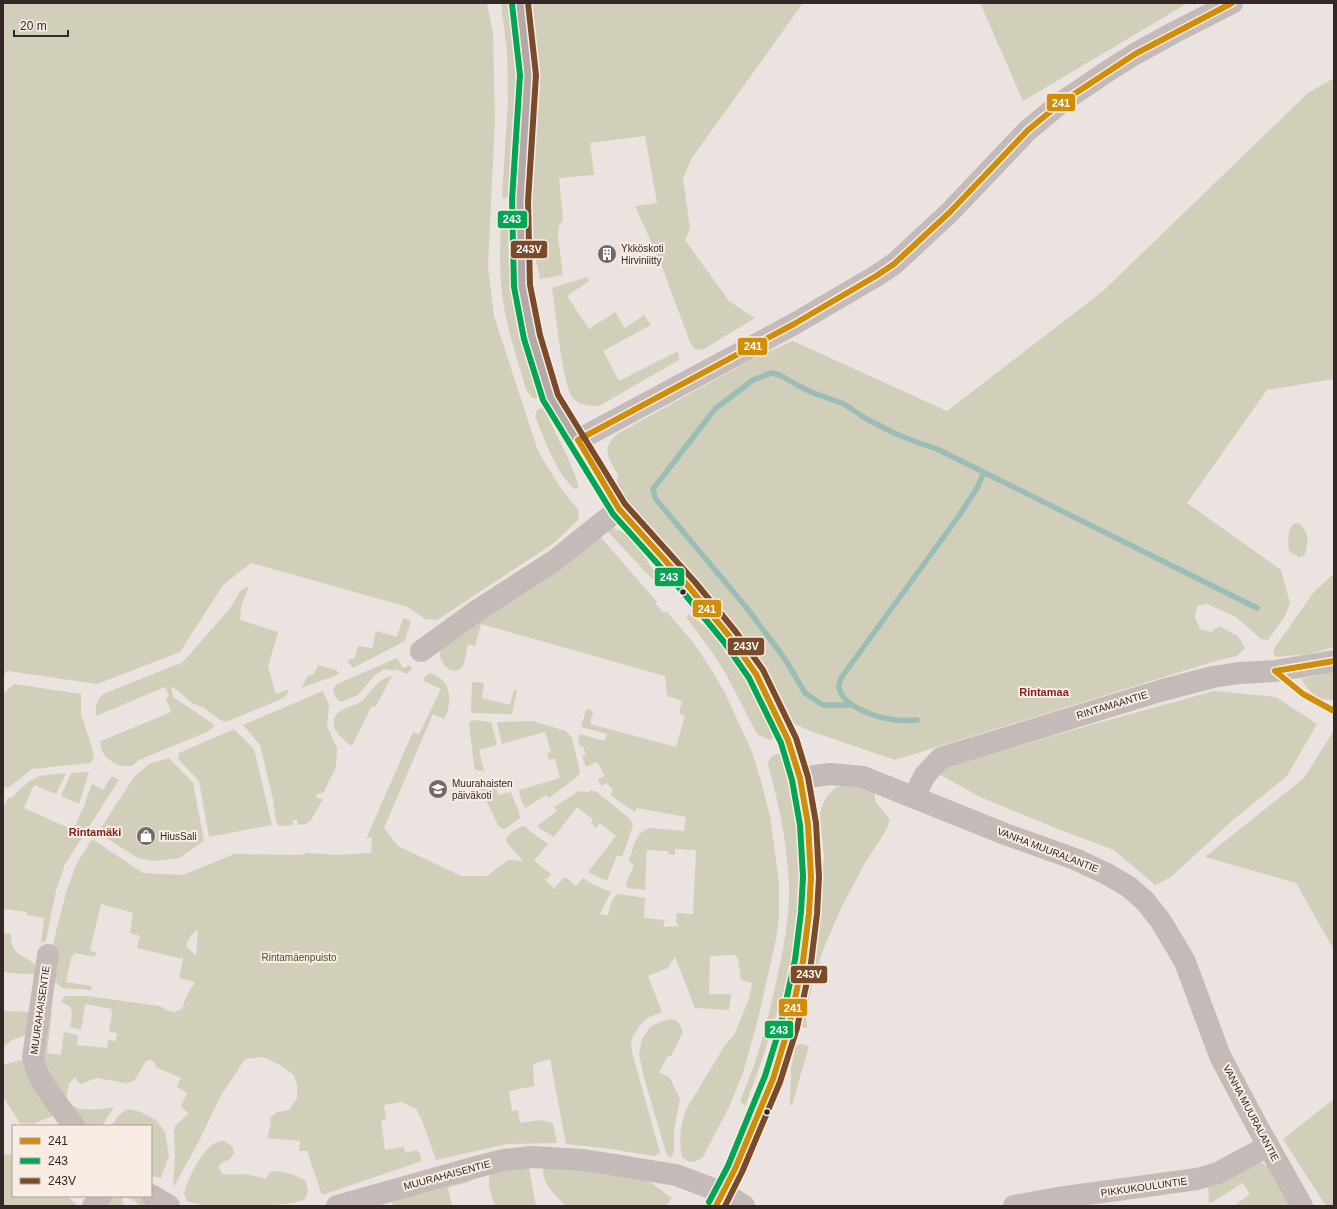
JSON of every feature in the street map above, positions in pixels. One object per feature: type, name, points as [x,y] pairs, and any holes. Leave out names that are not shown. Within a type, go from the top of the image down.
[{"type":"main road","points":[[520,3],[528,75],[520,201],[522,286],[532,336],[551,398],[619,509],[689,587],[730,637],[756,674],[788,740],[800,778],[808,824],[811,876],[809,914],[803,961],[788,1026],[773,1079],[752,1130],[720,1199]]},
{"type":"street","points":[[578,440],[794,324],[894,264],[950,212],[1028,130],[1062,102],[1108,71],[1225,4]]},
{"type":"street","points":[[421,651],[478,610],[554,561],[619,509]]},
{"type":"street","name":"RINTAMAANTIE","points":[[914,797],[925,775],[941,758],[1141,697],[1213,677],[1239,673],[1275,671],[1326,664],[1334,661]]},
{"type":"street","name":"VANHA MUURALANTIE","points":[[800,778],[830,774],[863,777],[1005,834],[1075,859],[1107,874],[1129,887],[1145,901],[1160,920],[1185,962],[1220,1056],[1302,1206]]},
{"type":"street","name":"MUURAHAISENTIE","points":[[48,954],[33,1057],[34,1066],[44,1084],[73,1125]]},
{"type":"street","name":"PIKKUKOULUNTIE","points":[[1014,1206],[1058,1198],[1197,1179],[1218,1173],[1268,1146]]},
{"type":"street","name":"MUURAHAISENTIE","points":[[337,1206],[472,1168],[504,1160],[532,1157],[584,1160],[676,1175],[720,1199],[744,1206]]},
{"type":"street","points":[[152,1196],[169,1206]]},
{"type":"street","points":[[92,1206],[100,1197]]},
{"type":"green space","points":[[3,3],[487,3],[493,33],[495,120],[488,266],[494,316],[538,451],[562,490],[579,511],[578,520],[554,543],[437,620],[425,619],[408,607],[251,563],[223,585],[180,652],[97,684],[8,671],[3,675]]},
{"type":"green space","points":[[501,3],[509,3],[515,44],[516,98],[509,198],[502,197],[508,100],[507,51]]},
{"type":"green space","points":[[531,3],[803,3],[692,158],[683,178],[690,228],[685,240],[729,301],[755,318],[704,349],[697,350],[690,342],[661,264],[635,206],[657,203],[645,136],[590,143],[594,175],[559,178],[563,219],[559,226],[558,237],[563,275],[540,279],[530,232],[530,193],[537,88],[534,16]]},
{"type":"green space","points":[[980,3],[1188,3],[1023,101]]},
{"type":"green space","points":[[1334,78],[1334,379],[1267,390],[1187,503],[1281,570],[1290,603],[1285,616],[1268,640],[1261,639],[1236,617],[1207,604],[1197,606],[1195,617],[1200,629],[1211,632],[1219,626],[1238,636],[1245,648],[1237,656],[1219,660],[895,760],[813,732],[792,723],[741,635],[616,487],[618,475],[609,459],[607,449],[612,439],[617,434],[751,360],[793,341],[947,411],[1103,291],[1308,93]]},
{"type":"green space","points":[[506,210],[509,211],[509,267],[512,300],[520,337],[539,396],[535,399],[531,397],[526,389],[512,342],[502,294],[500,274],[500,234],[501,214]]},
{"type":"green space","points":[[587,277],[589,281],[567,296],[589,329],[615,312],[625,328],[644,315],[651,325],[603,351],[619,381],[678,351],[679,360],[599,406],[588,406],[579,403],[573,398],[569,391],[557,329],[552,288]]},
{"type":"green space","points":[[542,408],[570,462],[578,488],[574,489],[562,474],[547,445],[535,416],[537,410]]},
{"type":"green space","points":[[1299,523],[1307,534],[1307,542],[1305,555],[1299,558],[1289,551],[1288,540],[1293,524]]},
{"type":"green space","points":[[610,528],[618,530],[632,540],[639,548],[659,580],[655,582],[608,532]]},
{"type":"green space","name":"Rintamäenpuisto","points":[[599,535],[657,602],[656,604],[664,613],[666,611],[692,641],[710,667],[726,695],[752,752],[770,816],[779,882],[779,917],[776,939],[758,1019],[743,1073],[729,1107],[703,1157],[695,1162],[688,1161],[682,1157],[681,1132],[683,1119],[687,1108],[725,1045],[734,1035],[749,999],[752,983],[741,980],[738,959],[735,955],[710,956],[709,994],[731,994],[729,1010],[695,1008],[675,957],[668,968],[648,976],[662,1012],[647,1018],[640,1025],[631,1040],[632,1052],[660,1153],[654,1156],[566,1144],[550,1059],[533,1064],[534,1086],[509,1091],[512,1111],[518,1110],[520,1123],[540,1120],[553,1123],[557,1143],[507,1144],[436,1160],[421,1118],[416,1109],[402,1102],[384,1105],[386,1119],[381,1120],[385,1150],[404,1147],[405,1153],[417,1150],[422,1161],[322,1195],[307,1151],[299,1151],[300,1141],[267,1138],[271,1124],[270,1118],[277,1112],[289,1110],[297,1098],[297,1085],[294,1075],[282,1066],[263,1057],[245,1059],[220,1097],[199,1141],[173,1188],[175,1126],[188,1113],[181,1106],[187,1093],[177,1087],[181,1078],[156,1067],[155,1063],[150,1060],[146,1061],[134,1081],[126,1083],[97,1078],[80,1084],[76,1077],[69,1083],[67,1096],[70,1103],[74,1107],[88,1110],[114,1107],[103,1125],[81,1125],[39,1059],[50,1007],[52,1011],[47,1053],[61,1055],[64,1032],[78,1035],[77,1045],[107,1048],[108,1040],[116,1041],[117,1033],[109,1032],[112,1009],[85,1004],[81,1030],[70,1027],[72,1016],[71,1008],[61,1001],[65,996],[88,996],[159,1006],[175,1012],[182,1009],[186,997],[195,982],[179,978],[183,959],[137,948],[140,936],[130,933],[133,913],[101,904],[90,951],[96,952],[95,957],[75,953],[71,958],[66,982],[92,986],[91,990],[62,988],[55,981],[51,955],[57,927],[67,889],[77,863],[92,839],[143,873],[183,875],[234,854],[301,855],[308,853],[336,855],[371,853],[372,837],[366,839],[413,732],[419,734],[441,689],[424,681],[424,678],[431,673],[440,678],[447,686],[449,706],[444,719],[433,714],[384,828],[398,846],[461,876],[487,876],[508,860],[523,861],[508,844],[506,839],[514,831],[525,826],[548,844],[534,861],[551,874],[547,879],[544,879],[556,890],[555,887],[565,877],[576,886],[583,878],[592,884],[611,892],[600,914],[609,916],[610,906],[614,897],[619,894],[645,898],[644,918],[665,920],[663,927],[679,926],[676,922],[677,913],[693,914],[696,850],[675,849],[675,855],[668,854],[668,851],[647,850],[645,890],[628,888],[626,884],[634,865],[629,861],[636,841],[642,832],[651,828],[684,831],[686,817],[637,808],[635,812],[610,795],[613,790],[606,783],[602,786],[598,781],[605,776],[597,762],[586,767],[582,756],[586,755],[583,746],[580,746],[578,738],[580,734],[604,741],[607,734],[581,727],[586,710],[589,709],[593,712],[590,724],[676,747],[685,716],[679,713],[682,701],[667,696],[665,676],[481,624],[475,646],[468,644],[465,661],[462,667],[457,671],[453,671],[444,664],[440,658],[440,650],[442,646]],"holes":[[[198,930],[196,956],[186,946],[190,936]]]},
{"type":"green space","points":[[1332,575],[1334,575],[1334,647],[1309,654],[1276,657],[1273,654],[1274,649],[1313,593]]},
{"type":"green space","points":[[249,586],[241,606],[240,620],[278,632],[268,667],[276,694],[289,689],[286,696],[226,722],[220,720],[204,708],[192,703],[171,687],[173,697],[212,723],[214,725],[212,729],[139,760],[132,766],[119,765],[108,759],[101,749],[101,741],[171,712],[166,698],[169,696],[165,687],[96,716],[97,704],[103,694],[182,663],[231,607],[241,590]]},
{"type":"green space","points":[[689,614],[723,641],[753,688],[775,737],[769,740],[757,734],[726,674],[686,617]]},
{"type":"green space","points":[[403,618],[411,621],[405,641],[353,668],[348,662],[349,659],[354,659],[358,646],[372,648],[376,631],[397,637]]},
{"type":"green space","points":[[397,658],[403,668],[410,665],[412,669],[407,674],[396,669],[395,671],[385,669],[375,675],[358,695],[341,702],[335,697],[333,689],[337,684]]},
{"type":"green space","points":[[318,665],[336,670],[340,674],[301,688],[308,676],[314,674]]},
{"type":"green space","points":[[1334,671],[1334,700],[1323,699],[1314,695],[1301,679]]},
{"type":"green space","points":[[392,676],[376,706],[371,707],[352,746],[347,743],[335,730],[334,719],[336,714],[344,709],[360,703],[378,683]]},
{"type":"green space","points":[[472,682],[484,683],[482,698],[510,705],[514,690],[517,691],[512,714],[471,713]]},
{"type":"green space","points":[[14,684],[81,694],[81,714],[94,758],[90,763],[32,769],[8,788],[3,786],[3,694]]},
{"type":"green space","points":[[323,691],[329,705],[327,726],[337,748],[336,767],[324,792],[316,794],[317,798],[323,799],[311,820],[306,824],[298,825],[297,820],[293,820],[293,825],[279,826],[276,822],[273,799],[260,745],[243,725]]},
{"type":"green space","points":[[1214,691],[1276,697],[1317,724],[1287,776],[1233,820],[1171,877],[1155,885],[1114,850],[980,797],[939,774],[944,768]]},
{"type":"green space","points":[[470,721],[491,722],[497,745],[479,750],[484,771],[475,770],[474,766],[469,724]]},
{"type":"green space","points":[[532,721],[566,731],[572,738],[580,772],[577,777],[549,798],[546,795],[525,808],[519,790],[560,778],[555,758],[549,760],[547,753],[551,752],[545,732],[502,744],[497,723]]},
{"type":"green space","points":[[234,729],[254,749],[272,825],[209,837],[199,781],[178,759],[179,753]]},
{"type":"green space","points":[[1334,730],[1334,950],[1296,883],[1205,857],[1304,778]]},
{"type":"green space","points":[[780,753],[791,793],[799,842],[800,884],[797,923],[793,961],[761,1063],[745,1106],[740,1101],[764,1032],[779,971],[787,921],[789,884],[786,854],[776,794],[768,765],[771,758]]},
{"type":"green space","points":[[169,758],[193,783],[204,841],[179,858],[155,861],[138,858],[101,835],[99,831],[134,777],[149,764]]},
{"type":"green space","points":[[89,772],[79,804],[61,796],[71,773]]},
{"type":"green space","points":[[66,773],[56,794],[34,785],[24,808],[73,830],[92,784],[103,790],[112,776],[119,780],[65,864],[56,891],[46,940],[41,943],[44,918],[27,915],[27,912],[3,909],[3,809],[8,798],[11,798],[28,782],[39,776]]},
{"type":"green space","points":[[494,780],[498,795],[511,792],[520,815],[520,818],[505,829],[498,825],[480,788],[482,782]]},
{"type":"green space","points":[[846,784],[860,787],[875,793],[875,801],[890,820],[885,832],[867,859],[848,894],[827,940],[816,970],[809,996],[806,1023],[807,1028],[799,1026],[818,931],[824,856],[820,818],[821,808],[827,796],[835,788]]},
{"type":"green space","points":[[592,790],[598,793],[630,819],[633,826],[622,857],[617,855],[607,881],[588,872],[616,836],[600,823],[596,828],[591,823],[593,820],[577,807],[554,837],[537,827],[557,811],[554,807],[579,791],[588,792]]},
{"type":"green space","points":[[3,933],[11,934],[12,944],[15,950],[35,965],[37,968],[34,974],[3,972]]},
{"type":"green space","points":[[3,1011],[30,1012],[29,1029],[24,1036],[12,1040],[3,1047]]},
{"type":"green space","points":[[670,1019],[679,1023],[683,1032],[671,1056],[668,1056],[659,1072],[670,1078],[680,1099],[674,1131],[674,1151],[672,1157],[669,1157],[666,1152],[644,1078],[639,1054],[642,1039],[650,1027]]},
{"type":"green space","points":[[801,1044],[809,1046],[792,1105],[790,1105],[791,1067],[796,1045]]},
{"type":"green space","points":[[21,1060],[28,1065],[55,1115],[33,1124],[20,1123],[3,1098],[3,1065]]},
{"type":"green space","points":[[1334,1099],[1334,1206],[1326,1206],[1283,1139]]},
{"type":"green space","points":[[127,1109],[141,1112],[156,1120],[165,1132],[169,1156],[161,1178],[152,1176],[152,1125],[112,1125],[119,1115]]},
{"type":"green space","points":[[220,1141],[224,1141],[233,1147],[234,1153],[230,1159],[220,1164],[219,1168],[222,1174],[245,1174],[265,1179],[272,1171],[290,1174],[306,1181],[308,1191],[305,1199],[293,1203],[268,1206],[205,1206],[187,1201],[184,1194],[196,1164],[212,1145]]},
{"type":"green space","points":[[3,1154],[12,1155],[12,1197],[68,1197],[78,1206],[3,1206]]},
{"type":"green space","points":[[1251,1162],[1262,1163],[1272,1169],[1292,1206],[1234,1206],[1250,1194],[1243,1183],[1209,1204],[1208,1184]]},
{"type":"green space","points":[[544,1167],[640,1175],[672,1198],[666,1206],[566,1206],[546,1183],[543,1173]]},
{"type":"green space","points":[[529,1168],[536,1206],[495,1206],[489,1187],[489,1178],[494,1169]]},
{"type":"green space","points":[[477,1177],[467,1183],[448,1188],[452,1206],[393,1206],[391,1198]]},
{"type":"green space","points":[[110,1197],[126,1197],[122,1199],[124,1206],[101,1206]]},
{"type":"green space","points":[[126,1197],[140,1197],[154,1206],[138,1206],[135,1201]]},
{"type":"waterway","points":[[852,705],[823,705],[805,693],[785,659],[746,607],[655,498],[653,489],[715,409],[753,380],[771,373],[780,375],[811,392],[844,404],[865,418],[894,433],[937,449],[1257,608]]},
{"type":"waterway","points":[[917,720],[888,719],[871,714],[853,706],[841,694],[839,687],[841,678],[961,513],[977,488],[984,472]]},
{"type":"transit line","name":"243V","points":[[528,3],[536,75],[528,201],[530,285],[540,335],[558,395],[625,504],[695,582],[736,632],[763,670],[796,738],[808,777],[816,823],[819,877],[817,914],[811,963],[797,1028],[780,1082],[742,1172],[725,1206]]},
{"type":"transit line","name":"241","points":[[578,440],[794,324],[894,264],[950,212],[1028,130],[1062,102],[1135,54],[1232,3]]},
{"type":"transit line","name":"243","points":[[512,4],[520,75],[512,200],[514,287],[524,339],[543,400],[613,514],[683,592],[724,642],[749,678],[781,743],[792,780],[800,825],[803,877],[801,912],[795,960],[781,1024],[765,1076],[728,1166],[709,1202]]},
{"type":"transit line","name":"241","points":[[578,440],[619,509],[689,587],[730,637],[756,674],[788,740],[800,778],[808,824],[811,877],[809,913],[803,961],[789,1026],[773,1079],[735,1169],[716,1206]]},
{"type":"transit line","name":"241","points":[[1275,671],[1334,661]]},
{"type":"transit line","name":"241","points":[[1275,671],[1303,694],[1334,711]]},
{"type":"place","name":"Ykköskoti Hirviniitty","points":[[607,254]]},
{"type":"place","name":"Muurahaisten päiväkoti","points":[[438,789]]},
{"type":"place","name":"HiusSali","points":[[146,836]]},
{"type":"district","name":"Rintamaa","points":[[1044,692]]},
{"type":"district","name":"Rintamäki","points":[[95,832]]}]
